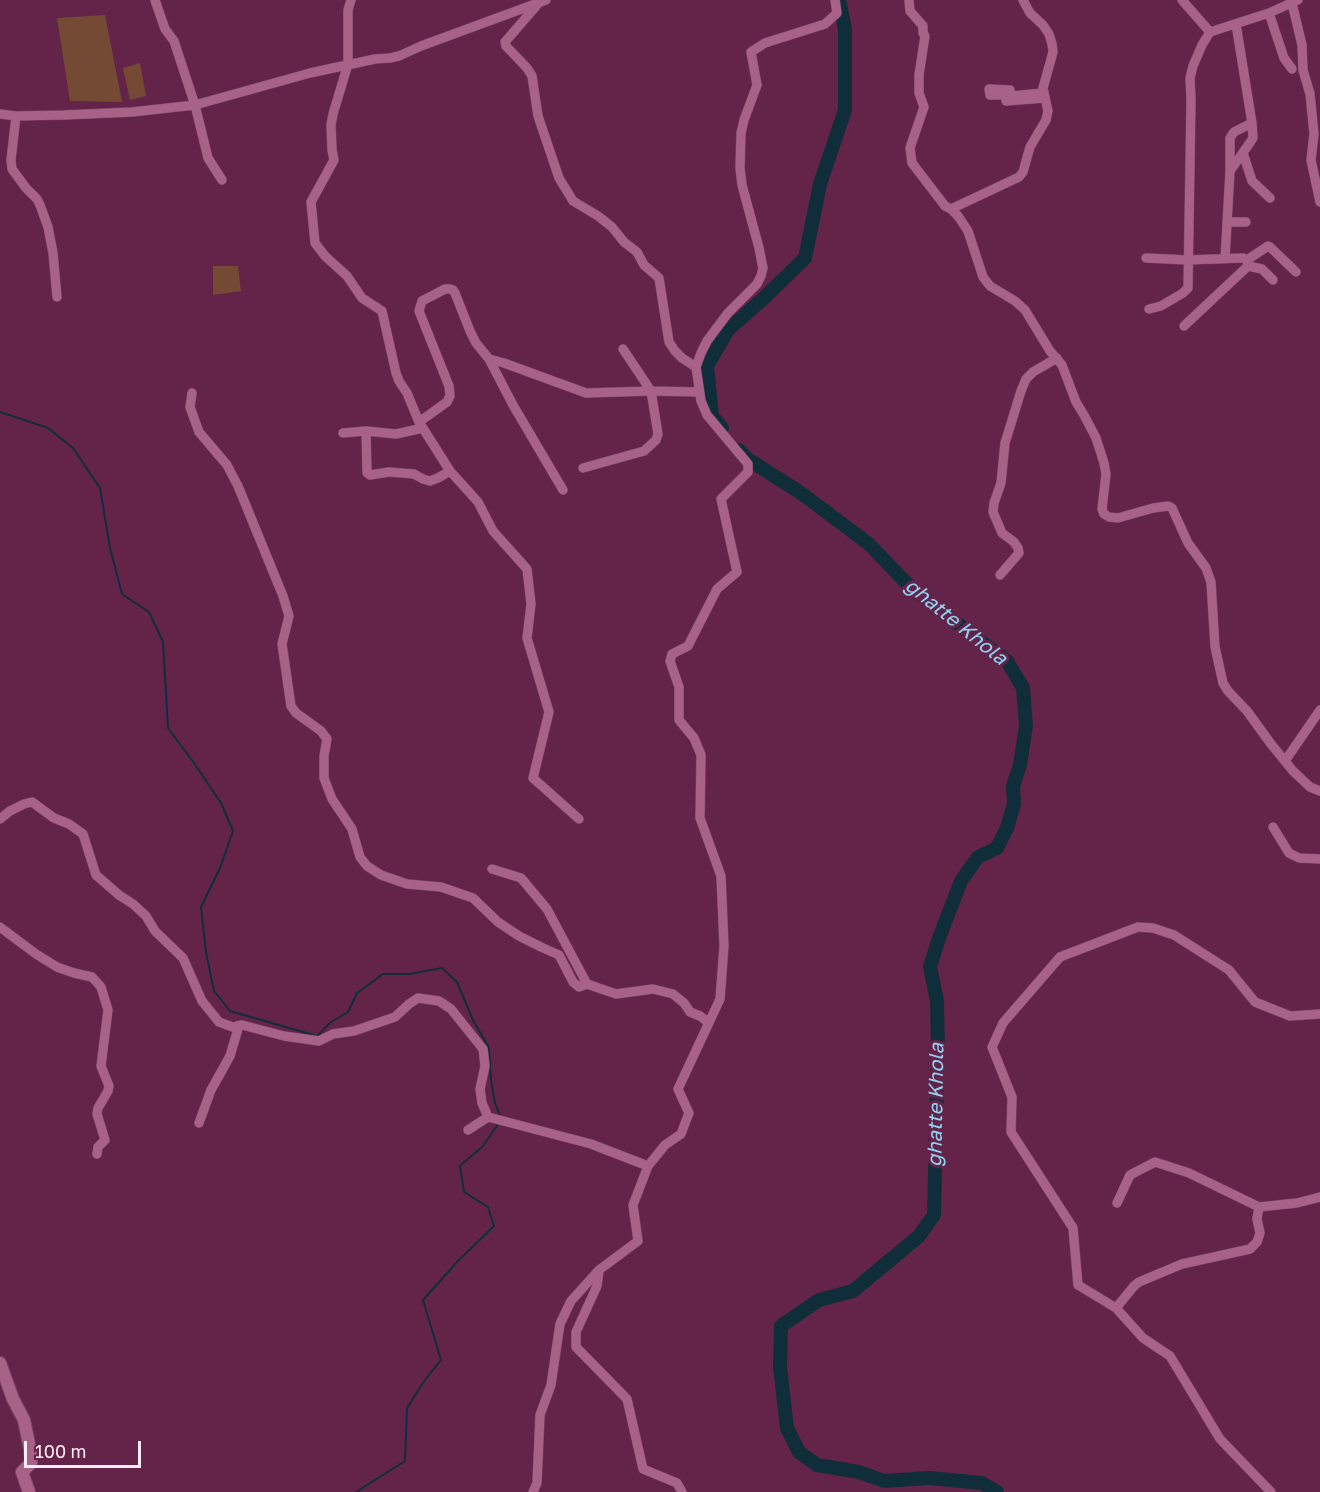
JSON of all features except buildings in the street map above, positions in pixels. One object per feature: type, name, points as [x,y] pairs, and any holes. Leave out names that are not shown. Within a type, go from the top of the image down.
[{"type":"street","points":[[155,0],[165,29],[174,41],[195,105],[208,158],[222,180]]},
{"type":"street","points":[[351,0],[348,10],[348,64],[331,125],[334,160],[311,202],[315,243],[347,276],[362,298],[381,311],[396,373],[421,425],[450,471],[478,502],[493,531],[527,569],[531,604],[527,638],[549,712],[533,778],[579,819]]},
{"type":"street","points":[[533,1492],[537,1483],[540,1415],[551,1385],[560,1324],[571,1301],[599,1270],[638,1241],[633,1205],[648,1166],[664,1145],[681,1134],[688,1113],[678,1089],[720,999],[724,946],[721,876],[700,818],[701,755],[694,738],[678,720],[679,687],[670,661],[672,654],[688,646],[717,589],[737,572],[721,499],[748,472],[748,464],[707,415],[699,392],[696,367],[707,341],[728,313],[757,284],[763,268],[742,185],[740,168],[741,133],[757,85],[751,52],[765,43],[825,24],[837,14],[835,0]]},
{"type":"street","points":[[909,0],[910,11],[923,26],[925,36],[919,75],[924,107],[910,148],[912,163],[945,206],[958,216],[968,231],[980,270],[990,286],[1026,310],[1050,351],[1066,372],[1076,402],[1100,449],[1106,474],[1102,509],[1104,514],[1119,518],[1161,506],[1172,508],[1188,543],[1206,568],[1211,582],[1214,640],[1223,683],[1302,781],[1320,791]]},
{"type":"street","points":[[951,209],[1019,177],[1023,172],[1030,147],[1046,120],[1048,111],[1043,88],[1053,52],[1052,44],[1049,34],[1030,13],[1023,0]]},
{"type":"street","points":[[1182,0],[1210,32]]},
{"type":"street","points":[[0,114],[64,116],[195,105],[310,73],[399,56],[542,1]]},
{"type":"street","points":[[542,1],[505,42],[532,76],[538,116],[559,178],[573,201],[612,227],[624,242],[637,252],[644,265],[659,278],[669,342],[682,358],[696,367]]},
{"type":"street","points":[[1149,309],[1161,306],[1188,288],[1190,78],[1193,66],[1210,32],[1269,13],[1294,1],[1304,70],[1310,94],[1314,134],[1311,160],[1320,202]]},
{"type":"street","points":[[1269,13],[1284,58],[1292,69]]},
{"type":"street","points":[[1230,171],[1253,138],[1236,24]]},
{"type":"street","points":[[989,89],[1010,90],[1011,96],[1044,95],[1006,101],[1006,95],[990,95],[989,89]]},
{"type":"street","points":[[16,116],[12,169],[37,199],[48,227],[57,297]]},
{"type":"street","points":[[1225,259],[1230,138],[1234,132],[1252,123]]},
{"type":"street","points":[[1243,153],[1252,181],[1270,198]]},
{"type":"street","points":[[1227,222],[1246,222]]},
{"type":"street","points":[[1184,326],[1264,248],[1270,247],[1296,272]]},
{"type":"street","points":[[1146,258],[1188,260],[1243,258],[1247,263],[1262,269],[1273,280]]},
{"type":"street","points":[[343,433],[366,431],[396,434],[421,425],[447,402],[450,396],[449,386],[419,310],[422,301],[445,289],[453,290],[476,343],[489,359],[563,490]]},
{"type":"street","points":[[583,468],[644,451],[656,440],[658,434],[651,391],[623,349]]},
{"type":"street","points":[[1000,575],[1019,553],[1014,542],[1002,533],[993,512],[1001,483],[1005,443],[1026,379],[1033,372],[1057,358]]},
{"type":"street","points":[[489,359],[585,393],[699,392]]},
{"type":"street","points":[[192,393],[190,407],[199,432],[227,465],[233,476],[284,596],[289,616],[282,644],[291,706],[321,731],[327,739],[324,778],[332,799],[352,829],[360,857],[367,866],[381,875],[407,884],[441,887],[473,898],[498,922],[559,955],[573,982],[579,987],[586,984],[616,994],[653,989],[673,994],[684,1003],[690,1012],[709,1023]]},
{"type":"street","points":[[366,431],[367,473],[370,475],[389,472],[414,474],[430,481],[450,471]]},
{"type":"street","points":[[1285,761],[1318,716]]},
{"type":"street","points":[[0,819],[10,811],[32,802],[82,834],[96,875],[146,916],[155,931],[183,958],[202,1001],[219,1022],[238,1029]]},
{"type":"street","points":[[1273,827],[1289,853],[1299,858],[1320,859]]},
{"type":"street","points":[[492,869],[520,878],[547,909],[586,984]]},
{"type":"street","points":[[0,927],[57,967],[92,977],[101,987],[108,1010],[101,1066],[109,1086],[98,1108],[97,1114],[105,1140],[98,1147],[97,1154]]},
{"type":"street","points":[[1271,1492],[1220,1439],[1170,1356],[1143,1338],[1116,1308],[1078,1285],[1073,1228],[1011,1132],[1012,1097],[992,1047],[1003,1023],[1060,957],[1138,927],[1153,928],[1174,935],[1229,970],[1255,1002],[1290,1016],[1320,1014]]},
{"type":"street","points":[[199,1123],[211,1090],[230,1056],[237,1026],[242,1025],[284,1036],[319,1041],[333,1034],[354,1031],[395,1017],[418,998],[438,1001],[451,1009],[483,1049],[484,1066],[480,1089],[482,1103],[488,1117]]},
{"type":"street","points":[[468,1130],[488,1117],[591,1144],[648,1166]]},
{"type":"street","points":[[1117,1203],[1130,1174],[1155,1162],[1189,1173],[1259,1207],[1298,1203],[1320,1197]]},
{"type":"street","points":[[1116,1308],[1139,1282],[1182,1264],[1250,1249],[1257,1242],[1260,1233],[1257,1219],[1259,1207]]},
{"type":"street","points":[[599,1270],[597,1286],[576,1332],[576,1347],[627,1399],[643,1469],[677,1483],[682,1492]]},
{"type":"street","points":[[0,1363],[13,1399],[24,1420],[31,1463],[22,1472],[29,1492]]},
{"type":"shaded area","points":[[105,15],[122,102],[70,101],[57,18]]},
{"type":"shaded area","points":[[140,63],[146,96],[130,100],[123,68]]},
{"type":"shaded area","points":[[213,266],[238,266],[241,291],[213,295]]},
{"type":"waterway","name":"ghatte Khola","points":[[722,428],[712,416],[707,366],[728,330],[805,258],[820,184],[845,110],[845,29],[839,0]]},
{"type":"waterway","points":[[0,412],[48,428],[73,448],[100,488],[110,548],[122,594],[149,612],[163,642],[168,728],[221,803],[233,831],[220,868],[201,907],[206,952],[214,991],[230,1011],[317,1036],[331,1022],[348,1012],[357,993],[383,974],[409,974],[442,968],[457,982],[473,1020],[489,1048],[491,1080],[495,1103],[501,1118]]},
{"type":"waterway","name":"ghatte Khola","points":[[739,450],[746,458],[801,493],[869,544],[914,591],[1007,661],[1023,688],[1026,726],[1020,765],[1013,786],[1014,804],[1007,828],[997,848],[978,857],[961,881],[930,967],[937,1001],[938,1049],[934,1215],[919,1236],[853,1291],[819,1300],[781,1326],[780,1367],[787,1428],[799,1452],[817,1465],[859,1472],[884,1481],[929,1478],[982,1483],[997,1492]]},
{"type":"waterway","points":[[356,1492],[405,1461],[407,1408],[441,1360],[423,1300],[494,1226],[488,1207],[464,1192],[460,1166],[483,1146],[497,1123]]}]
